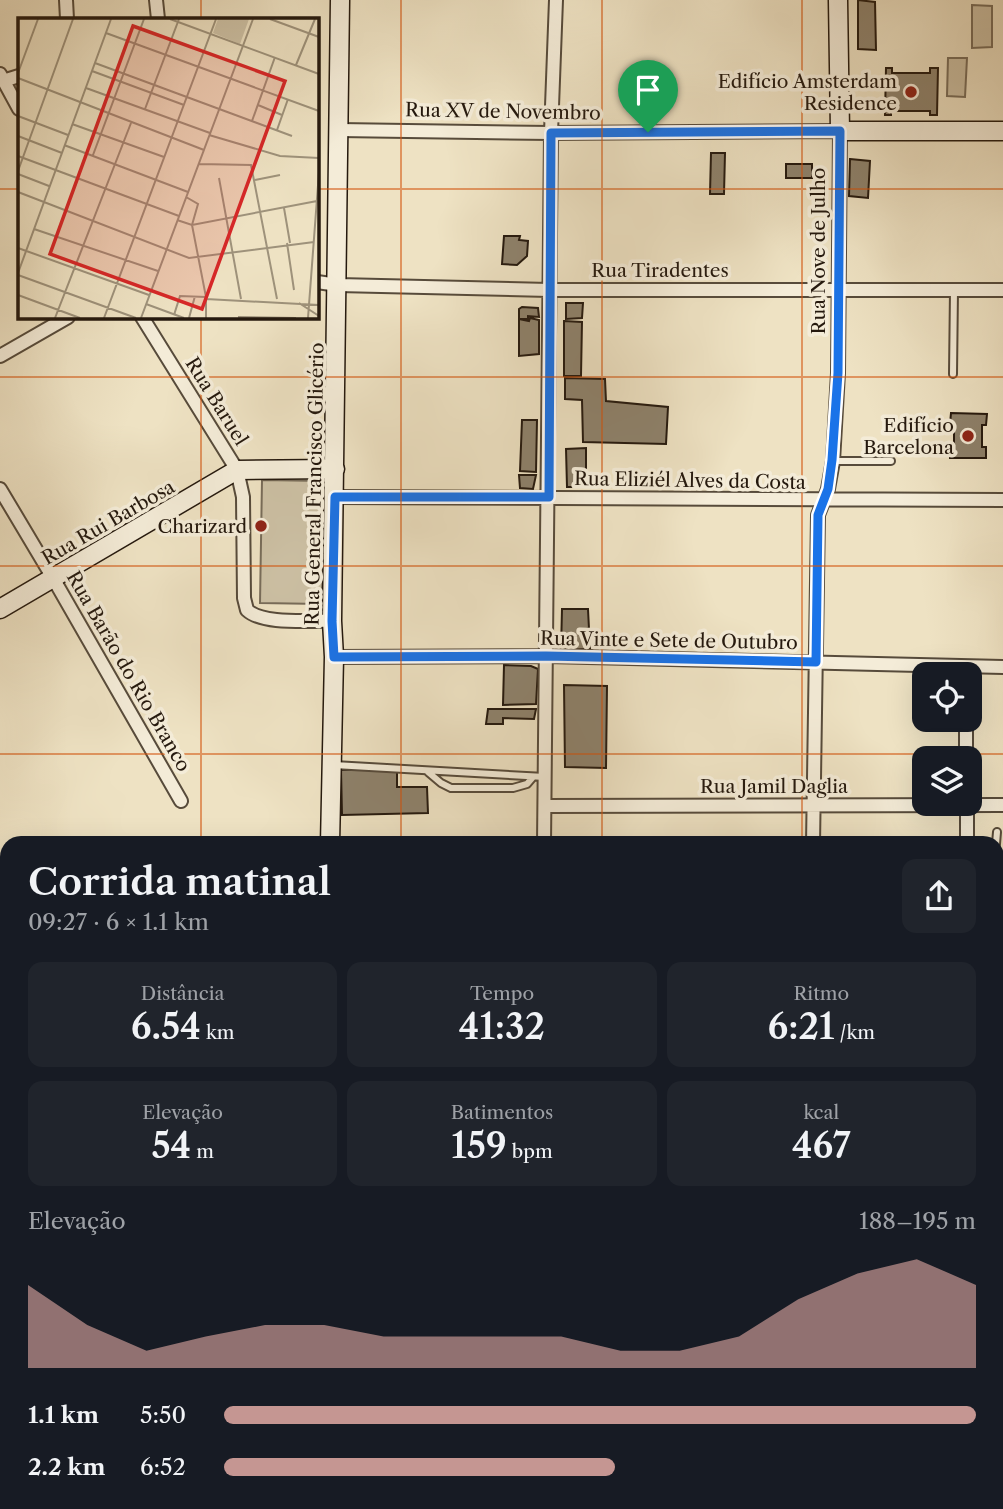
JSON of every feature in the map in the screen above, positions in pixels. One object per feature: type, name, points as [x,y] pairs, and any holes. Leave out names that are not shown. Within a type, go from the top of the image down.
[{"type":"main road","name":"Rua General Francisco Glicério","points":[[329,836],[334,657],[332,621],[340,0]]},
{"type":"main road","name":"Rua Nove de Julho","points":[[838,0],[840,131]]},
{"type":"main road","name":"Rua XV de Novembro","points":[[840,131],[1003,131]]},
{"type":"main road","points":[[237,470],[335,469]]},
{"type":"main road","name":"Rua Rui Barbosa","points":[[0,609],[237,470]]},
{"type":"street","points":[[66,0],[67,18]]},
{"type":"street","points":[[156,0],[158,18]]},
{"type":"street","points":[[544,836],[545,806],[539,777],[546,656],[551,133],[556,0]]},
{"type":"street","points":[[1,77],[18,107]]},
{"type":"street","name":"Rua XV de Novembro","points":[[339,130],[551,133],[840,131]]},
{"type":"street","name":"Rua Nove de Julho","points":[[813,836],[818,515],[828,489],[838,373],[840,131]]},
{"type":"street","name":"Rua Tiradentes","points":[[318,282],[338,285],[549,290],[1003,290]]},
{"type":"street","points":[[0,356],[66,318]]},
{"type":"street","name":"Rua Baruel","points":[[143,318],[237,470]]},
{"type":"street","points":[[237,470],[243,498],[244,598],[247,610],[258,618],[332,621]]},
{"type":"street","name":"Rua Barão do Rio Branco","points":[[0,489],[181,801]]},
{"type":"street","name":"Rua Eliziél Alves da Costa","points":[[335,497],[1003,499]]},
{"type":"street","name":"Rua Vinte e Sete de Outubro","points":[[334,657],[546,656],[816,662],[912,668]]},
{"type":"street","name":"Rua Vinte e Sete de Outubro","points":[[982,669],[1003,667]]},
{"type":"street","name":"Rua Jamil Daglia","points":[[982,804],[1003,805]]},
{"type":"street","name":"Rua Jamil Daglia","points":[[545,806],[912,805]]},
{"type":"street","points":[[967,816],[967,836]]},
{"type":"lane","points":[[953,374],[954,290]]},
{"type":"lane","points":[[832,460],[891,461]]},
{"type":"lane","points":[[332,765],[539,777]]},
{"type":"lane","points":[[426,771],[451,788],[513,788],[539,777]]},
{"type":"lane","points":[[997,832],[997,836]]},
{"type":"shaded area","points":[[972,5],[992,6],[992,47],[972,48]]},
{"type":"shaded area","points":[[948,58],[967,58],[965,97],[947,96]]},
{"type":"shaded area","points":[[262,480],[325,481],[328,509],[321,604],[260,603]]},
{"type":"building","points":[[858,0],[875,2],[876,50],[858,49]]},
{"type":"building","name":"Edifício Amsterdam Residence","points":[[886,68],[892,68],[892,73],[930,73],[930,68],[938,68],[937,115],[930,115],[930,111],[891,111],[891,115],[885,115]]},
{"type":"building","points":[[711,153],[725,153],[724,194],[710,194]]},
{"type":"building","points":[[850,159],[870,161],[868,198],[849,196]]},
{"type":"building","points":[[786,164],[812,164],[812,178],[786,178]]},
{"type":"building","points":[[504,236],[520,236],[519,240],[528,241],[527,256],[517,265],[502,264]]},
{"type":"building","points":[[566,303],[583,303],[582,318],[566,319]]},
{"type":"building","points":[[538,308],[539,317],[519,319],[519,309]]},
{"type":"building","points":[[530,318],[539,320],[539,354],[519,356],[519,319],[529,321]]},
{"type":"building","points":[[564,321],[582,322],[581,376],[564,376]]},
{"type":"building","points":[[565,378],[605,379],[606,401],[668,407],[666,444],[583,442],[582,400],[565,399]]},
{"type":"building","name":"Edifício Barcelona","points":[[951,413],[987,414],[986,425],[982,425],[982,447],[986,447],[986,458],[950,458],[950,447],[954,447]]},
{"type":"building","points":[[522,420],[537,420],[536,472],[520,471]]},
{"type":"building","points":[[586,448],[586,487],[567,487],[566,449]]},
{"type":"building","points":[[519,475],[536,475],[533,489],[520,488]]},
{"type":"building","points":[[562,609],[588,609],[590,649],[561,650]]},
{"type":"building","points":[[504,665],[531,666],[538,669],[536,704],[503,705]]},
{"type":"building","points":[[564,685],[607,686],[606,768],[565,767]]},
{"type":"building","points":[[488,709],[536,709],[534,719],[503,718],[503,724],[486,724]]},
{"type":"building","points":[[397,769],[397,787],[427,787],[428,813],[342,815],[341,770]]},
{"type":"place","name":"Edifício Amsterdam Residence","points":[[911,92]]},
{"type":"place","name":"Edifício Barcelona","points":[[968,436]]},
{"type":"place","name":"Charizard","points":[[261,526]]},
{"type":"route","points":[[840,131],[838,373],[828,489],[818,515],[816,662],[546,656],[334,657],[332,621],[335,497],[549,497],[551,133],[648,132],[840,131]]}]
